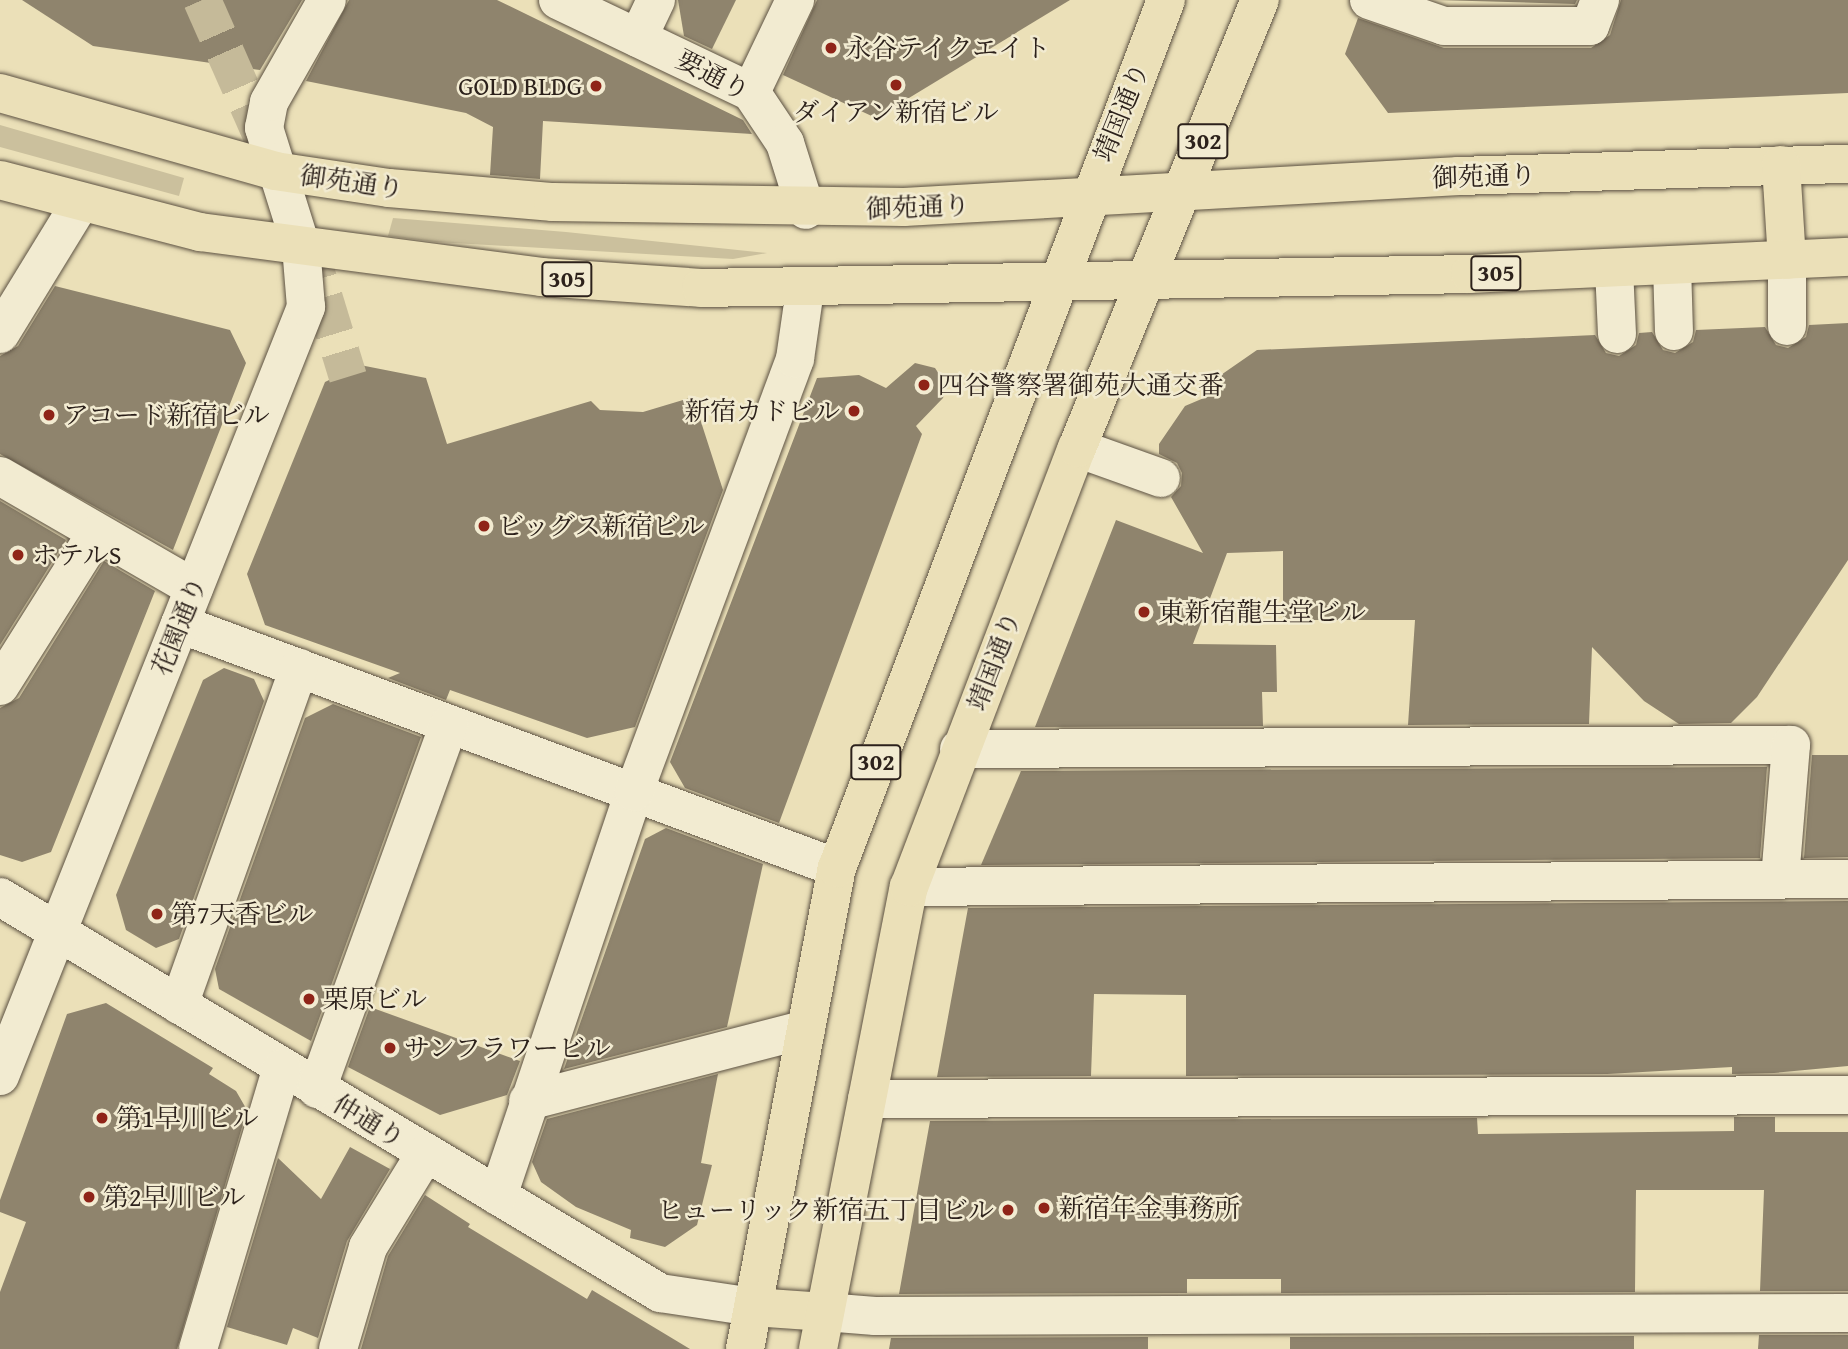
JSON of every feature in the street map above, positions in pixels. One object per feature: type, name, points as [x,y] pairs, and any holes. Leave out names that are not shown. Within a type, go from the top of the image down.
[{"type":"main road","name":"靖国通り","points":[[745,1349],[837,867],[1088,197],[1166,0]]},
{"type":"main road","name":"靖国通り","points":[[818,1349],[909,887],[959,749],[1077,448],[1260,0]]},
{"type":"main road","name":"御苑通り","points":[[0,93],[275,171],[389,188],[553,202],[806,210],[1848,164]]},
{"type":"main road","points":[[1781,165],[1787,260]]},
{"type":"main road","name":"305","points":[[0,180],[200,232],[301,246],[541,277],[805,290],[1614,268],[1848,257]]},
{"type":"main road","points":[[753,1307],[825,1312]]},
{"type":"street","name":"花園通り","points":[[0,1076],[306,307],[301,246],[275,171],[264,128],[269,102],[327,0]]},
{"type":"street","name":"要通り","points":[[558,0],[751,92],[785,143],[806,210]]},
{"type":"street","points":[[638,38],[656,0]]},
{"type":"street","points":[[751,92],[795,0]]},
{"type":"street","points":[[1369,0],[1444,26],[1595,13]]},
{"type":"street","points":[[0,334],[81,202]]},
{"type":"street","points":[[1787,260],[1787,326]]},
{"type":"street","points":[[1672,265],[1674,331]]},
{"type":"street","points":[[1614,268],[1616,334]]},
{"type":"street","points":[[498,1196],[634,792],[795,359],[805,290]]},
{"type":"street","points":[[1077,448],[1161,478]]},
{"type":"street","points":[[0,477],[94,535],[194,588]]},
{"type":"street","points":[[0,685],[94,535]]},
{"type":"street","points":[[180,624],[837,867]]},
{"type":"street","points":[[178,1004],[299,668]]},
{"type":"street","points":[[317,1088],[449,724]]},
{"type":"street","points":[[959,749],[1791,745],[1780,879]]},
{"type":"street","points":[[909,887],[1848,879]]},
{"type":"street","name":"仲通り","points":[[0,897],[660,1293],[753,1307]]},
{"type":"street","points":[[528,1101],[806,1029]]},
{"type":"street","points":[[198,1349],[282,1068]]},
{"type":"street","points":[[867,1099],[1848,1095]]},
{"type":"street","points":[[338,1349],[368,1247],[425,1154]]},
{"type":"street","points":[[825,1312],[1848,1313]]},
{"type":"shaded area","points":[[0,125],[184,178],[179,196],[0,147]]},
{"type":"shaded area","points":[[393,218],[566,232],[767,253],[733,259],[436,242],[388,236]]},
{"type":"building","points":[[22,0],[302,0],[260,70],[93,46]]},
{"type":"building","points":[[349,0],[497,0],[743,120],[752,134],[543,121],[540,179],[490,175],[493,127],[466,113],[306,81]]},
{"type":"building","points":[[678,0],[736,0],[712,49],[684,36]]},
{"type":"building","points":[[817,0],[1070,0],[876,118],[783,75]]},
{"type":"building","points":[[1436,0],[1577,0],[1575,4]]},
{"type":"building","points":[[1621,0],[1848,0],[1848,93],[1388,113],[1345,54],[1358,18],[1444,48],[1591,48],[1610,35]]},
{"type":"building","points":[[55,286],[230,330],[246,363],[173,550],[0,454],[0,356],[18,346]]},
{"type":"building","points":[[1848,323],[1848,560],[1757,697],[1731,723],[1679,724],[1644,701],[1592,647],[1589,724],[1408,725],[1415,620],[1283,620],[1283,551],[1227,553],[1193,644],[1276,645],[1277,692],[1262,692],[1263,726],[1035,727],[1116,520],[1203,553],[1171,497],[1181,486],[1182,473],[1177,463],[1159,454],[1159,444],[1185,406],[1218,392],[1218,377],[1257,350],[1595,335],[1606,353],[1619,356],[1636,345],[1639,333],[1652,332],[1663,350],[1675,353],[1693,342],[1696,330],[1765,327],[1776,345],[1788,348],[1806,337],[1809,325]]},
{"type":"building","points":[[915,363],[935,368],[947,386],[943,398],[916,426],[922,434],[779,823],[685,788],[670,762],[817,378],[859,375],[886,388]]},
{"type":"building","name":"ビッグス新宿ビル","points":[[360,365],[426,378],[447,444],[591,401],[600,410],[643,412],[693,397],[723,490],[635,727],[587,738],[450,690],[446,700],[388,678],[400,673],[265,625],[247,574],[325,382]]},
{"type":"building","points":[[0,501],[66,540],[0,645]]},
{"type":"building","points":[[104,561],[155,591],[51,852],[22,862],[0,855],[0,708],[19,698]]},
{"type":"building","points":[[224,668],[254,679],[264,701],[179,939],[156,948],[126,930],[116,895],[203,680]]},
{"type":"building","points":[[333,704],[421,737],[311,1041],[219,989],[215,969],[305,718]]},
{"type":"building","points":[[1812,755],[1848,755],[1848,857],[1804,858]]},
{"type":"building","points":[[1767,767],[1760,858],[981,865],[1021,771]]},
{"type":"building","points":[[666,828],[763,864],[727,1027],[564,1069],[645,839]]},
{"type":"building","points":[[1848,901],[1848,1066],[1732,1074],[1732,1067],[1607,1074],[1186,1076],[1186,995],[1094,994],[1091,1076],[937,1077],[968,908]]},
{"type":"building","points":[[106,1003],[213,1068],[209,1074],[236,1091],[247,1110],[177,1349],[0,1349],[0,1292],[26,1222],[0,1212],[0,1200],[67,1014]]},
{"type":"building","points":[[370,1007],[520,1061],[507,1095],[440,1115],[348,1067]]},
{"type":"building","points":[[718,1074],[701,1163],[712,1165],[697,1225],[665,1247],[630,1238],[631,1230],[576,1207],[541,1182],[532,1162],[547,1119]]},
{"type":"building","points":[[1734,1117],[1775,1117],[1775,1132],[1848,1132],[1848,1291],[1760,1291],[1764,1190],[1636,1190],[1635,1292],[1281,1293],[1281,1279],[1187,1279],[1187,1293],[899,1294],[930,1121],[1477,1118],[1478,1134],[1734,1131]]},
{"type":"building","points":[[350,1147],[390,1169],[347,1241],[318,1338],[293,1328],[287,1345],[227,1327],[278,1158],[321,1199]]},
{"type":"building","points":[[425,1195],[470,1224],[468,1227],[587,1299],[592,1290],[690,1349],[361,1349],[388,1256]]},
{"type":"building","points":[[1759,1335],[1848,1335],[1848,1349],[1758,1349]]},
{"type":"building","points":[[1634,1336],[1634,1349],[1290,1349],[1290,1337]]},
{"type":"building","points":[[1148,1337],[1148,1349],[889,1349],[891,1338]]},
{"type":"tunnel","points":[[202,0],[269,152]]},
{"type":"tunnel","points":[[307,243],[348,377]]},
{"type":"place","name":"永谷テイクエイト","points":[[831,48]]},
{"type":"place","name":"ダイアン新宿ビル","points":[[896,85]]},
{"type":"place","name":"GOLD BLDG","points":[[596,86]]},
{"type":"place","name":"四谷警察署御苑大通交番","points":[[924,385]]},
{"type":"place","name":"新宿カドビル","points":[[854,411]]},
{"type":"place","name":"アコード新宿ビル","points":[[49,415]]},
{"type":"place","name":"ビッグス新宿ビル","points":[[484,526]]},
{"type":"place","name":"ホテルS","points":[[18,555]]},
{"type":"place","name":"東新宿龍生堂ビル","points":[[1144,612]]},
{"type":"place","name":"第7天香ビル","points":[[157,914]]},
{"type":"place","name":"栗原ビル","points":[[309,999]]},
{"type":"place","name":"サンフラワービル","points":[[390,1048]]},
{"type":"place","name":"第1早川ビル","points":[[102,1118]]},
{"type":"place","name":"第2早川ビル","points":[[89,1197]]},
{"type":"place","name":"新宿年金事務所","points":[[1044,1208]]},
{"type":"place","name":"ヒューリック新宿五丁目ビル","points":[[1008,1210]]}]
